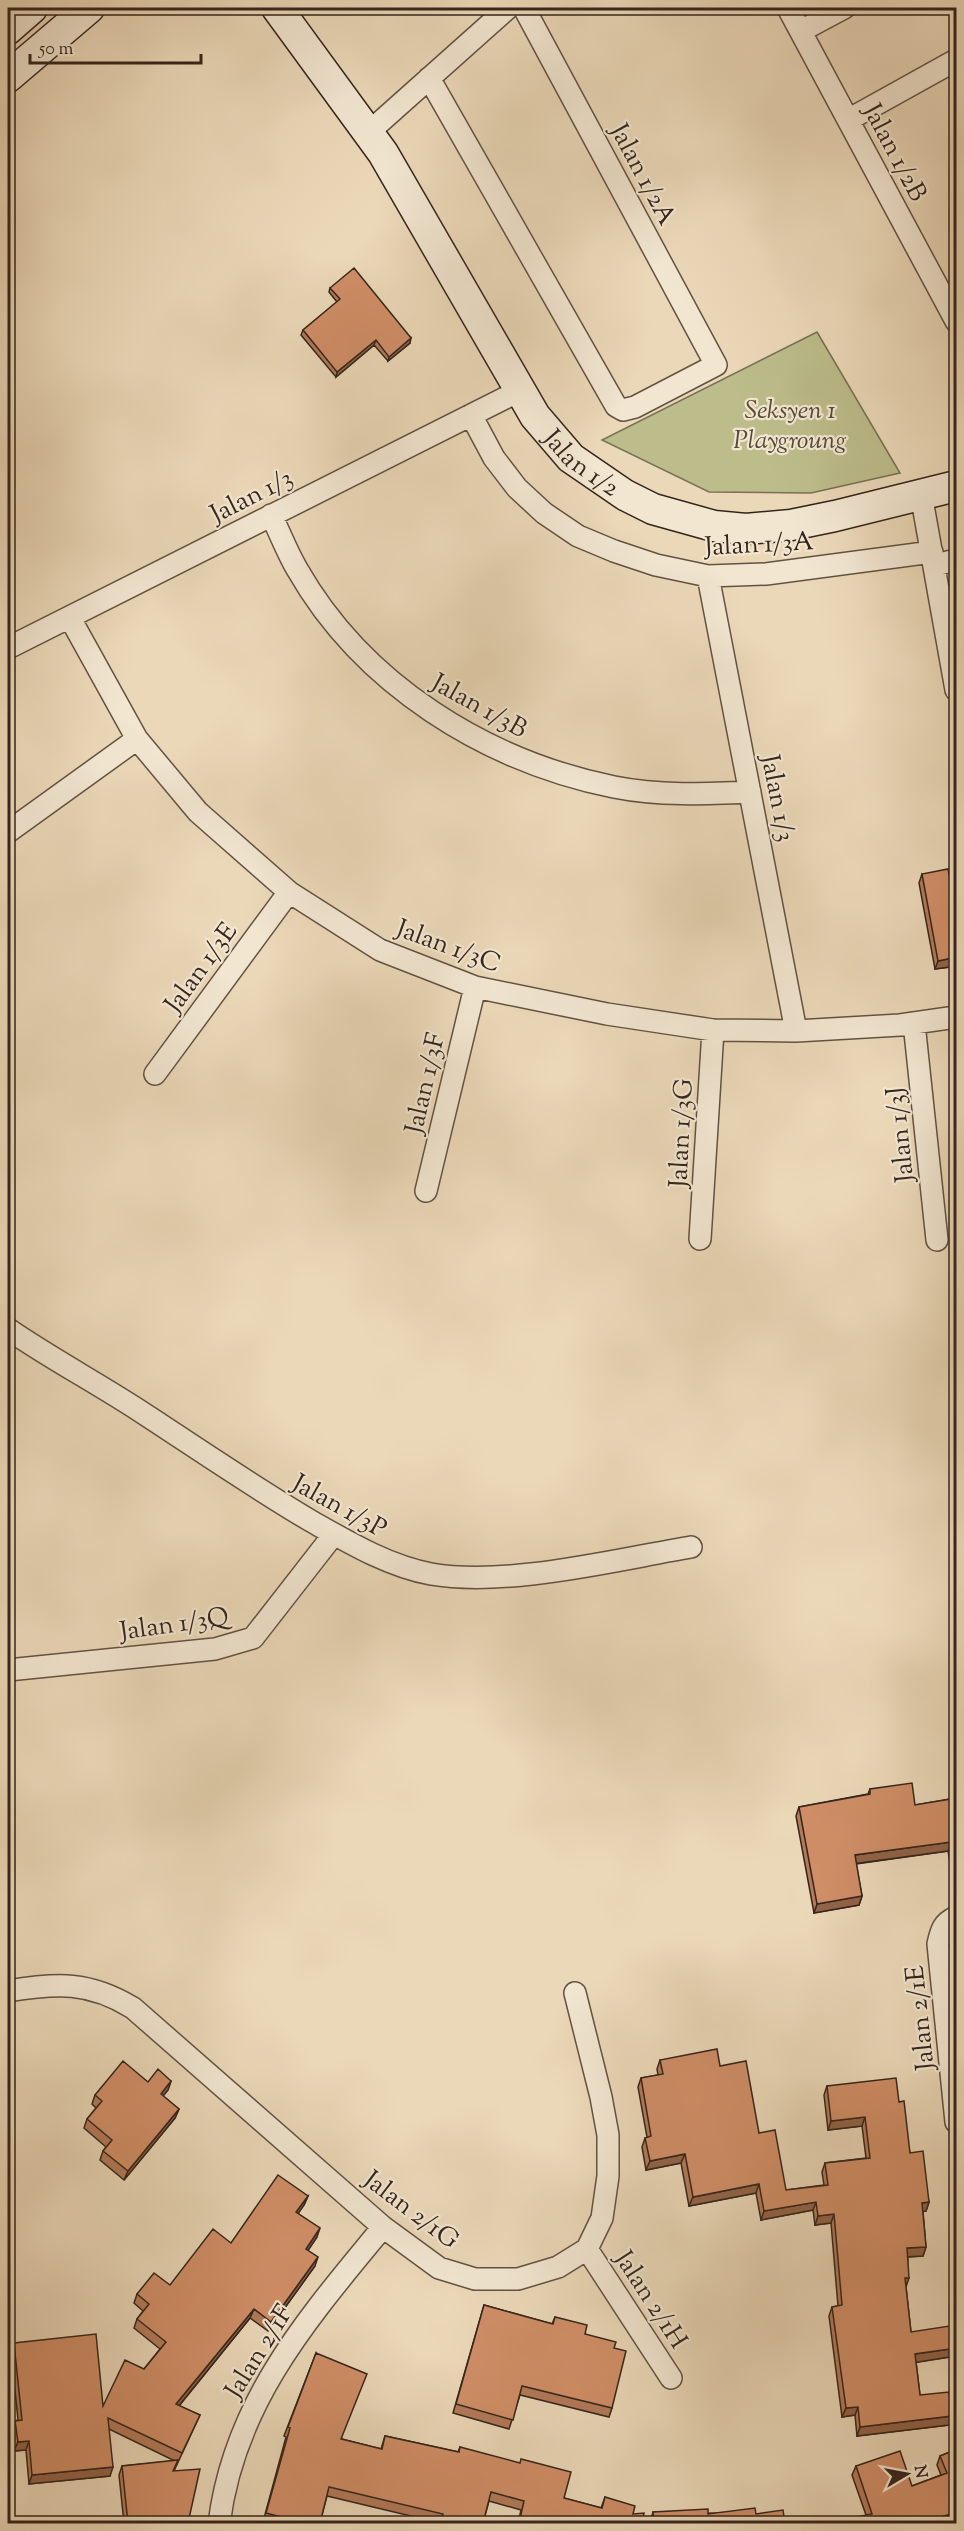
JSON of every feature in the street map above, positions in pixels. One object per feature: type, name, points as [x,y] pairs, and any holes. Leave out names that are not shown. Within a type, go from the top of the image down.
[{"type":"street","points":[[8,29],[32,8]]},
{"type":"street","points":[[8,77],[89,8]]},
{"type":"street","name":"Jalan 1/2","points":[[277,8],[369,132],[412,201],[519,391],[535,416],[572,458],[625,495],[653,509],[714,526],[746,529],[791,525],[957,486]]},
{"type":"street","points":[[369,132],[508,8]]},
{"type":"street","name":"Jalan 1/2A","points":[[429,78],[616,406],[623,410],[634,407],[717,365],[524,8]]},
{"type":"street","name":"Jalan 1/2B","points":[[788,8],[955,313]]},
{"type":"street","points":[[801,31],[844,8]]},
{"type":"street","points":[[848,120],[957,60]]},
{"type":"street","name":"Jalan 1/3","points":[[8,648],[519,391]]},
{"type":"street","name":"Jalan 1/3A","points":[[471,415],[494,458],[511,481],[544,513],[578,536],[656,565],[708,576],[766,574],[934,558],[957,560]]},
{"type":"street","points":[[921,495],[957,690]]},
{"type":"street","name":"Jalan 1/3B","points":[[272,515],[297,569],[333,620],[371,663],[424,708],[481,742],[543,768],[615,787],[686,794],[750,792]]},
{"type":"street","name":"Jalan 1/3","points":[[708,576],[796,1031]]},
{"type":"street","name":"Jalan 1/3C","points":[[70,618],[137,739],[198,812],[289,892],[380,950],[475,987],[607,1014],[713,1030],[796,1031],[914,1023],[957,1017]]},
{"type":"street","points":[[8,832],[137,739]]},
{"type":"street","name":"Jalan 1/3E","points":[[155,1074],[289,892]]},
{"type":"street","name":"Jalan 1/3F","points":[[426,1191],[475,987]]},
{"type":"street","name":"Jalan 1/3J","points":[[914,1023],[938,1240]]},
{"type":"street","name":"Jalan 1/3G","points":[[700,1239],[713,1030]]},
{"type":"street","name":"Jalan 1/3P","points":[[8,1329],[107,1390],[274,1499],[386,1561],[430,1574],[476,1578],[577,1566],[691,1547]]},
{"type":"street","name":"Jalan 1/3Q","points":[[8,1670],[215,1649],[253,1638],[334,1534]]},
{"type":"street","name":"Jalan 2/1E","points":[[957,1917],[947,1921],[941,1930],[938,1944],[957,2122]]},
{"type":"street","name":"Jalan 2/1G","points":[[8,1991],[46,1985],[92,1988],[112,1995],[133,2008],[383,2227],[439,2268],[475,2279],[518,2279],[558,2267],[587,2249]]},
{"type":"street","points":[[575,1993],[608,2135],[608,2176],[602,2218],[587,2249]]},
{"type":"street","name":"Jalan 2/1F","points":[[219,2523],[221,2504],[243,2427],[273,2370],[310,2315],[383,2227]]},
{"type":"street","name":"Jalan 2/1H","points":[[587,2249],[671,2378]]},
{"type":"green space","name":"Seksyen 1 Playgroung","points":[[817,332],[900,473],[811,493],[709,492],[602,440]]},
{"type":"building","points":[[354,268],[411,338],[389,357],[376,340],[337,372],[303,330],[340,299],[330,288]]},
{"type":"building","points":[[948,869],[957,914],[957,957],[938,961],[922,874]]},
{"type":"building","points":[[912,1783],[915,1805],[957,1798],[957,1853],[954,1854],[951,1842],[855,1855],[862,1896],[817,1904],[799,1807],[870,1794],[870,1789]]},
{"type":"building","points":[[717,2049],[720,2066],[746,2061],[759,2133],[775,2130],[786,2190],[828,2185],[825,2163],[870,2158],[865,2117],[831,2121],[827,2086],[896,2078],[899,2102],[904,2101],[910,2153],[923,2151],[929,2202],[922,2203],[926,2247],[907,2248],[909,2278],[905,2278],[911,2332],[956,2325],[957,2330],[957,2348],[915,2354],[920,2395],[949,2392],[952,2416],[860,2427],[858,2407],[846,2408],[832,2307],[842,2305],[834,2214],[818,2216],[816,2202],[764,2211],[759,2184],[693,2197],[685,2154],[650,2161],[645,2138],[651,2136],[641,2078],[663,2074],[660,2060]]},
{"type":"building","points":[[123,2061],[148,2082],[158,2069],[171,2081],[161,2094],[179,2109],[128,2171],[103,2151],[112,2140],[87,2119],[102,2101],[95,2095]]},
{"type":"building","points":[[278,2175],[308,2196],[296,2212],[320,2228],[306,2249],[318,2257],[271,2322],[254,2309],[176,2404],[200,2415],[182,2453],[108,2418],[113,2467],[32,2475],[29,2441],[18,2442],[15,2421],[22,2420],[14,2343],[96,2334],[103,2406],[125,2360],[144,2369],[166,2342],[137,2319],[149,2304],[137,2294],[154,2273],[170,2285],[213,2229],[231,2243]]},
{"type":"building","points":[[484,2305],[553,2324],[555,2317],[587,2325],[585,2334],[616,2342],[614,2348],[626,2351],[612,2408],[522,2386],[513,2420],[456,2404]]},
{"type":"building","points":[[316,2353],[367,2374],[341,2439],[382,2449],[385,2436],[459,2452],[460,2447],[520,2463],[521,2459],[571,2472],[564,2498],[602,2508],[605,2497],[635,2506],[633,2514],[644,2513],[642,2523],[519,2523],[524,2501],[491,2492],[483,2523],[461,2523],[442,2519],[443,2514],[329,2487],[320,2523],[304,2523],[266,2513],[290,2428],[288,2427]]},
{"type":"building","points":[[957,2449],[957,2518],[953,2519],[951,2514],[921,2523],[825,2523],[872,2514],[856,2466],[900,2451],[912,2486],[947,2473],[940,2456]]},
{"type":"building","points":[[178,2460],[173,2471],[200,2469],[188,2523],[128,2523],[122,2466]]},
{"type":"building","points":[[755,2508],[756,2514],[783,2510],[785,2523],[654,2523],[653,2512],[708,2509],[708,2514]]}]
